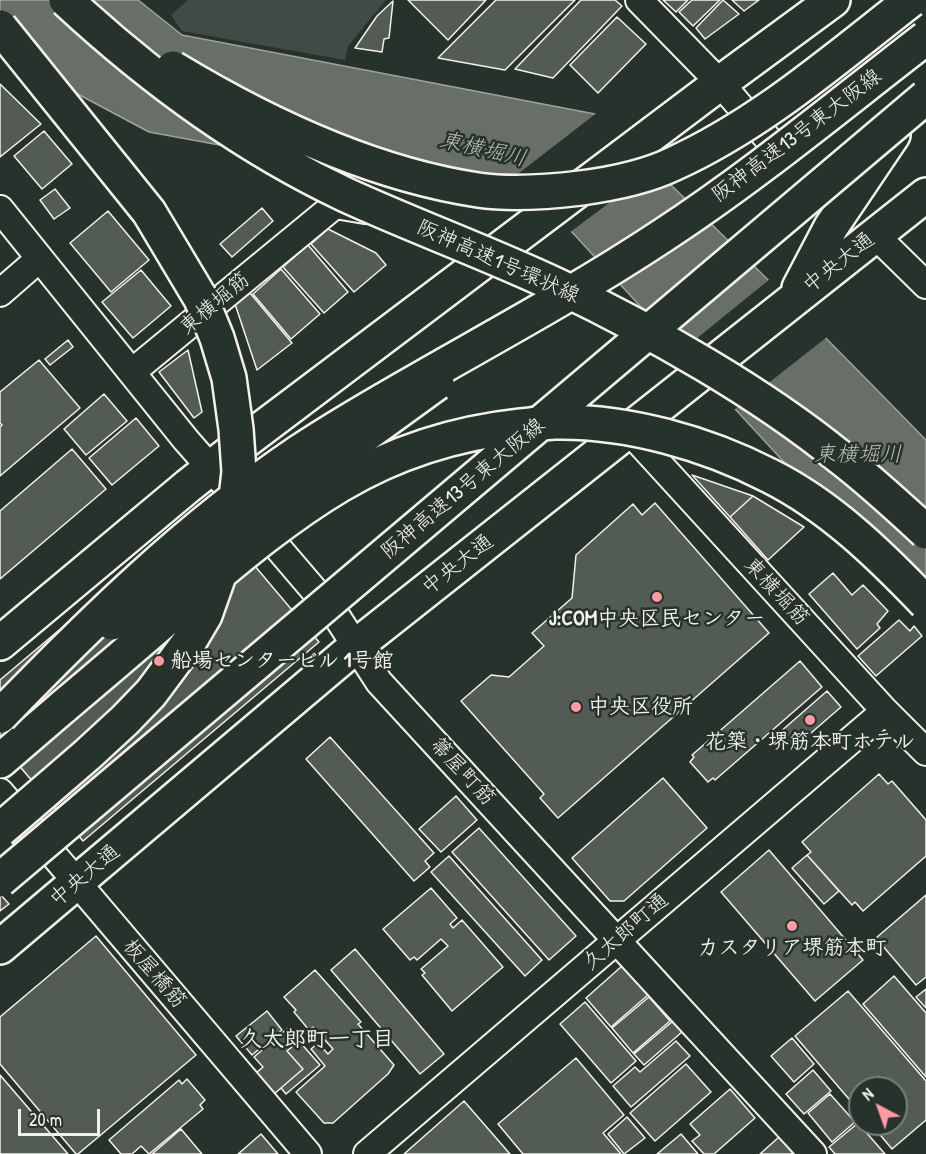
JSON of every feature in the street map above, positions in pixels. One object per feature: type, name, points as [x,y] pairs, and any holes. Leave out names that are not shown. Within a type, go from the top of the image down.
[{"type":"main road","name":"阪神高速1号環状線","points":[[66,0],[136,62],[182,98],[284,163],[345,194],[557,286],[696,360],[772,408],[840,457],[926,532]]},
{"type":"main road","points":[[75,0],[141,48],[191,79],[284,127],[361,160],[422,179],[480,191],[541,193],[608,185],[671,165],[739,130],[911,0]]},
{"type":"main road","points":[[0,643],[210,468],[531,224],[833,0]]},
{"type":"main road","points":[[0,27],[149,212],[201,299],[217,338],[229,378],[239,472],[232,524],[222,567],[205,615],[189,642],[151,693],[124,720],[0,830]]},
{"type":"main road","name":"阪神高速13号東大阪線","points":[[0,716],[62,652],[137,581],[234,498],[348,421],[579,288],[664,235],[778,152],[926,38]]},
{"type":"main road","name":"阪神高速13号東大阪線","points":[[0,880],[926,97]]},
{"type":"main road","points":[[792,300],[831,227],[893,135]]},
{"type":"main road","points":[[0,716],[157,586],[744,160]]},
{"type":"main road","name":"中央大通","points":[[0,947],[356,646],[926,195]]},
{"type":"main road","points":[[0,876],[770,226]]},
{"type":"main road","points":[[0,760],[221,572],[304,508],[374,466],[432,442],[490,429],[556,422],[613,426],[666,437],[721,454],[771,476],[820,506],[868,546],[926,603]]},
{"type":"street","points":[[639,0],[720,83],[769,140]]},
{"type":"street","name":"東横堀筋","points":[[132,372],[335,205],[432,222],[449,233],[477,265]]},
{"type":"street","points":[[0,209],[132,372]]},
{"type":"street","points":[[875,235],[926,285]]},
{"type":"street","points":[[0,293],[39,259]]},
{"type":"street","name":"箒屋町筋","points":[[132,372],[337,617],[379,682],[813,1154]]},
{"type":"street","name":"東横堀筋","points":[[628,430],[885,711],[926,752]]},
{"type":"street","name":"久太郎町通","points":[[367,1154],[885,711]]},
{"type":"street","name":"板屋橋筋","points":[[0,792],[308,1154]]},
{"type":"shaded area","points":[[188,0],[386,0],[348,46],[345,60],[182,31],[171,15]]},
{"type":"water","name":"東横堀川","points":[[0,0],[138,0],[182,35],[595,114],[721,234],[926,440],[926,616],[570,230],[501,197],[149,132],[72,91],[0,34]]},
{"type":"pier","points":[[598,112],[657,167],[569,233],[500,200],[488,197]]},
{"type":"pier","points":[[770,279],[827,337],[734,410],[680,352]]},
{"type":"building","points":[[408,0],[486,0],[448,40]]},
{"type":"building","points":[[496,0],[575,0],[505,70],[438,58]]},
{"type":"building","points":[[581,0],[615,0],[622,6],[553,78],[515,69]]},
{"type":"building","points":[[663,0],[688,0],[676,12]]},
{"type":"building","points":[[692,0],[720,0],[693,26],[679,12]]},
{"type":"building","points":[[723,0],[739,14],[705,39],[696,28]]},
{"type":"building","points":[[732,0],[759,0],[744,11]]},
{"type":"building","points":[[393,1],[389,38],[384,39],[382,52],[355,48],[377,16]]},
{"type":"building","points":[[617,17],[646,44],[598,93],[570,65]]},
{"type":"building","points":[[0,84],[41,124],[0,157]]},
{"type":"building","points":[[44,131],[72,164],[42,189],[14,156]]},
{"type":"building","points":[[55,189],[70,208],[54,219],[40,200]]},
{"type":"building","points":[[262,208],[273,221],[232,257],[220,244]]},
{"type":"building","points":[[108,211],[149,260],[111,292],[70,243]]},
{"type":"building","points":[[328,229],[376,253],[386,265],[354,292],[311,244]]},
{"type":"building","points":[[308,245],[348,292],[324,313],[283,267]]},
{"type":"building","points":[[281,269],[320,314],[291,339],[253,294]]},
{"type":"building","points":[[141,270],[171,306],[133,338],[102,302]]},
{"type":"building","points":[[250,293],[292,343],[257,370],[235,304]]},
{"type":"building","points":[[68,340],[73,347],[50,365],[45,359]]},
{"type":"building","points":[[188,350],[202,412],[194,418],[159,372]]},
{"type":"building","points":[[39,360],[80,408],[0,476],[0,427],[2,425],[0,423],[0,392]]},
{"type":"building","points":[[104,394],[127,421],[86,455],[64,429]]},
{"type":"building","points":[[136,418],[159,446],[112,485],[89,458]]},
{"type":"building","points":[[72,449],[106,489],[0,579],[0,511]]},
{"type":"building","points":[[692,475],[753,496],[730,517]]},
{"type":"building","points":[[753,496],[804,527],[768,560],[730,517]]},
{"type":"building","points":[[655,503],[769,633],[558,818],[540,798],[544,794],[461,701],[491,675],[509,677],[544,646],[532,633],[572,598],[576,555],[633,504],[642,515]]},
{"type":"building","name":"船場センタービル 1号館","points":[[205,507],[319,642],[83,841],[0,743],[0,680]]},
{"type":"building","points":[[833,573],[852,595],[863,585],[888,611],[877,624],[880,628],[857,649],[809,594]]},
{"type":"building","points":[[899,620],[910,631],[914,626],[922,636],[876,676],[858,656]]},
{"type":"building","points":[[800,661],[822,687],[715,780],[713,778],[708,782],[690,762],[694,757],[692,755]]},
{"type":"building","name":"花築・堺筋本町ホテル","points":[[827,691],[841,707],[796,746],[792,741],[788,744],[779,733]]},
{"type":"building","points":[[330,737],[434,853],[425,861],[430,867],[414,881],[306,759]]},
{"type":"building","points":[[879,774],[888,784],[892,781],[926,820],[926,856],[863,911],[855,902],[852,905],[807,855],[811,852],[802,842]]},
{"type":"building","points":[[663,778],[707,828],[624,901],[610,901],[572,858]]},
{"type":"building","points":[[456,796],[477,820],[441,852],[419,829]]},
{"type":"building","points":[[479,828],[576,936],[549,960],[452,852]]},
{"type":"building","name":"カスタリア堺筋本町","points":[[769,850],[863,960],[815,1001],[721,892]]},
{"type":"building","points":[[807,855],[839,891],[824,904],[792,868]]},
{"type":"building","points":[[449,856],[542,960],[525,976],[431,872]]},
{"type":"building","points":[[431,888],[457,918],[450,924],[453,928],[462,920],[503,967],[452,1011],[422,975],[425,973],[421,969],[448,946],[441,939],[417,960],[414,957],[410,960],[383,929]]},
{"type":"building","points":[[0,894],[9,904],[0,911]]},
{"type":"building","points":[[926,895],[926,977],[916,985],[876,938]]},
{"type":"building","points":[[96,936],[196,1055],[76,1154],[0,1064],[0,1017]]},
{"type":"building","points":[[355,949],[444,1054],[420,1074],[331,970]]},
{"type":"building","points":[[622,966],[648,995],[611,1027],[586,998]]},
{"type":"building","points":[[315,970],[361,1022],[358,1024],[394,1065],[388,1074],[333,1123],[324,1123],[296,1092],[325,1066],[311,1049],[318,1043],[328,1054],[333,1049],[313,1027],[309,1030],[284,997]]},
{"type":"building","points":[[894,976],[926,1013],[926,1077],[863,1004]]},
{"type":"building","points":[[926,989],[926,1008],[916,997]]},
{"type":"building","points":[[848,991],[926,1081],[926,1120],[908,1135],[908,1076],[848,1076],[848,1098],[795,1036]]},
{"type":"building","points":[[649,997],[670,1021],[633,1053],[612,1028]]},
{"type":"building","points":[[585,1002],[636,1061],[611,1083],[560,1024]]},
{"type":"building","points":[[267,1011],[282,1030],[252,1055],[236,1036]]},
{"type":"building","points":[[673,1021],[682,1032],[644,1065],[634,1054]]},
{"type":"building","points":[[288,1028],[299,1041],[287,1051],[303,1069],[274,1094],[256,1073],[263,1067],[254,1057]]},
{"type":"building","points":[[792,1038],[814,1064],[794,1082],[771,1056]]},
{"type":"building","points":[[299,1041],[320,1065],[286,1094],[281,1088],[303,1069],[287,1051]]},
{"type":"building","points":[[676,1041],[690,1056],[631,1107],[613,1086],[635,1067],[640,1072]]},
{"type":"building","points":[[576,1058],[624,1115],[603,1133],[621,1154],[523,1154],[498,1124]]},
{"type":"building","points":[[686,1064],[711,1092],[655,1141],[630,1113]]},
{"type":"building","points":[[813,1070],[831,1091],[804,1114],[786,1094]]},
{"type":"building","points":[[0,1075],[68,1154],[0,1154]]},
{"type":"building","points":[[187,1079],[205,1100],[200,1105],[203,1109],[149,1154],[141,1146],[132,1154],[121,1154],[109,1140],[179,1080],[182,1084]]},
{"type":"building","points":[[730,1089],[755,1118],[714,1154],[704,1154],[692,1141],[700,1135],[690,1124]]},
{"type":"building","points":[[830,1094],[848,1114],[848,1128],[832,1142],[808,1113]]},
{"type":"building","points":[[464,1101],[510,1154],[404,1154]]},
{"type":"building","points":[[627,1117],[645,1138],[624,1154],[608,1134]]},
{"type":"building","points":[[181,1129],[202,1154],[152,1154]]},
{"type":"building","points":[[848,1131],[848,1136],[869,1136],[885,1154],[835,1154],[829,1147]]},
{"type":"building","points":[[261,1134],[278,1154],[238,1154]]},
{"type":"building","points":[[681,1134],[698,1154],[657,1154]]},
{"type":"building","points":[[881,1136],[907,1136],[892,1149]]},
{"type":"building","points":[[779,1137],[794,1154],[760,1154]]},
{"type":"place","name":"J:COM中央区民センター","points":[[657,597]]},
{"type":"place","name":"船場センタービル 1号館","points":[[159,661]]},
{"type":"place","name":"中央区役所","points":[[576,707]]},
{"type":"place","name":"花築・堺筋本町ホテル","points":[[810,720]]},
{"type":"place","name":"カスタリア堺筋本町","points":[[792,926]]},
{"type":"district","name":"久太郎町一丁目","points":[[317,1040]]}]
